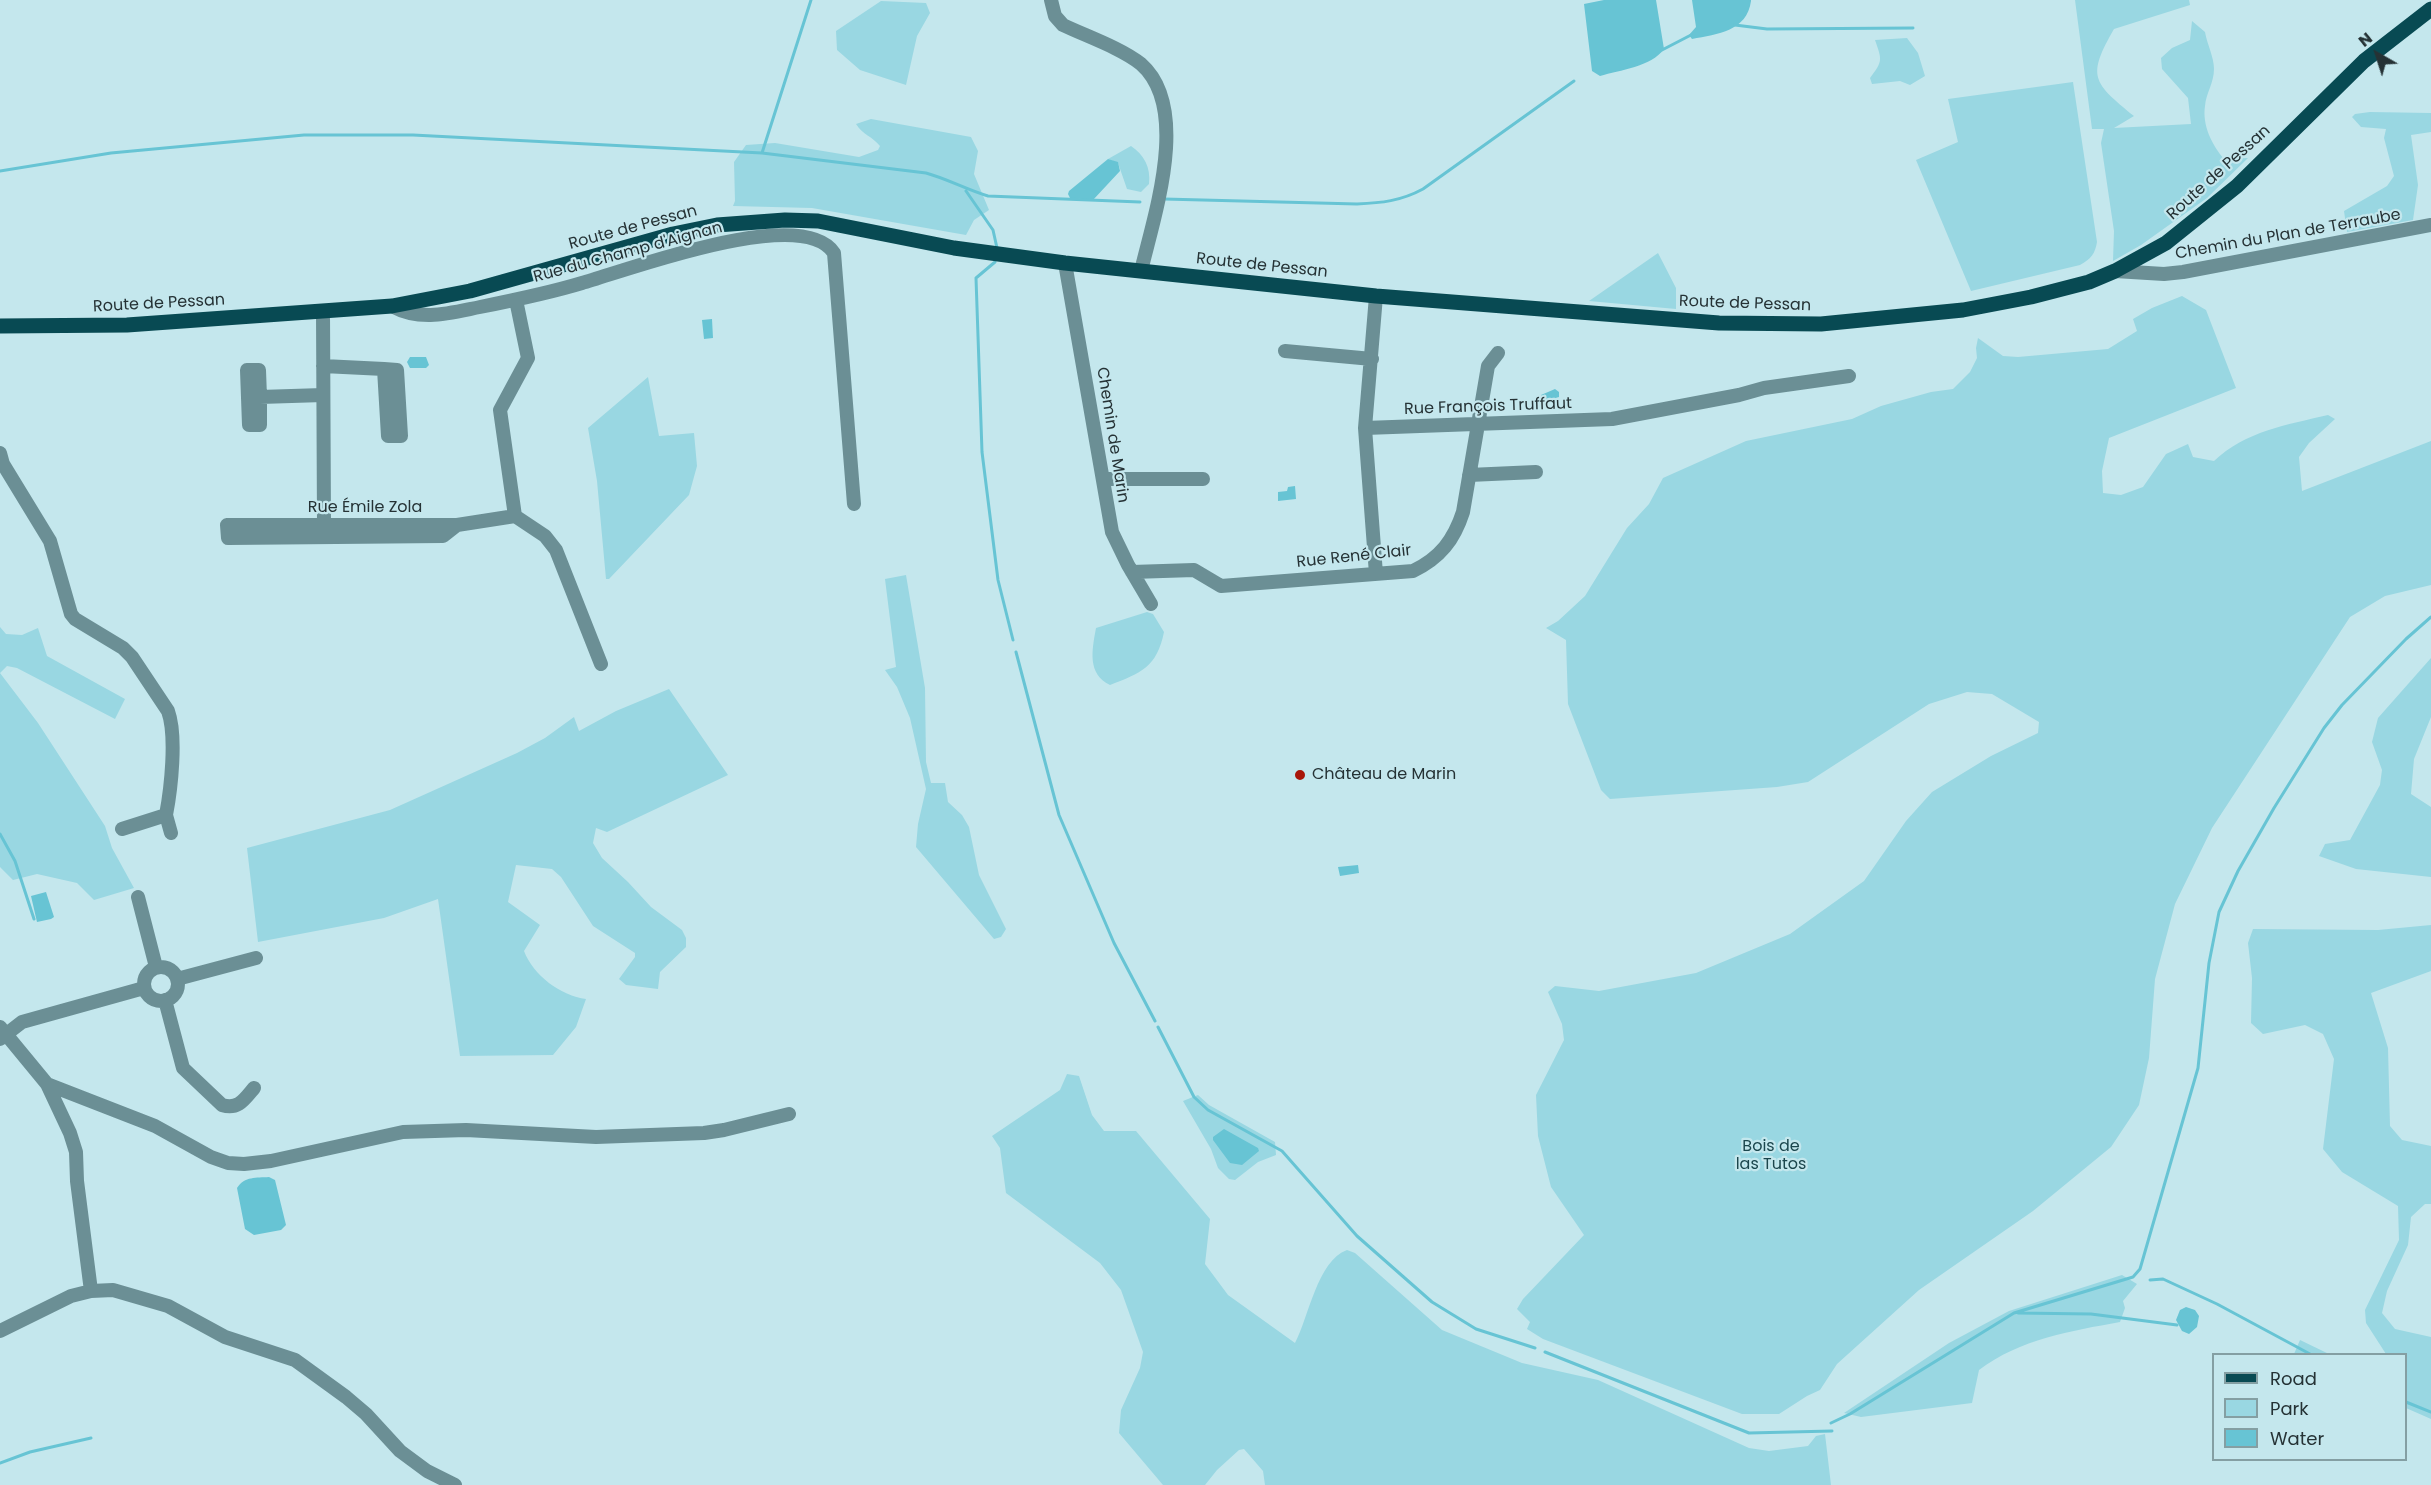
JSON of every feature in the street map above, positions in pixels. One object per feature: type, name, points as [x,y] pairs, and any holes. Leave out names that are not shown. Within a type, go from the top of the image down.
[{"type":"main road","name":"Route de Pessan","points":[[0,326],[127,326],[392,306],[470,291],[673,234],[717,225],[785,220],[819,221],[954,248],[1065,263],[1376,296],[1719,323],[1821,324],[1963,310],[2059,290],[2115,271],[2166,243],[2213,207],[2364,61],[2431,9]]},
{"type":"street","points":[[1051,0],[1055,16],[1063,25],[1141,64],[1159,90],[1167,134],[1159,195],[1141,271]]},
{"type":"street","name":"Chemin du Plan de Terraube","points":[[2115,271],[2164,274],[2183,272],[2431,225]]},
{"type":"street","name":"Rue du Champ d'Aignan","points":[[392,306],[404,313],[429,317],[516,300],[581,284],[682,252],[758,237],[789,235],[819,241],[830,246],[834,253],[854,504]]},
{"type":"street","points":[[575,263],[581,284]]},
{"type":"street","name":"Chemin de Marin","points":[[1065,263],[1112,532],[1151,604]]},
{"type":"street","points":[[1376,296],[1365,428],[1376,574]]},
{"type":"street","points":[[516,300],[528,358],[500,410],[515,516],[544,536],[556,550],[601,664]]},
{"type":"street","points":[[323,312],[324,525]]},
{"type":"street","points":[[1285,351],[1372,359]]},
{"type":"street","name":"Rue René Clair","points":[[1132,572],[1194,570],[1221,586],[1413,571],[1438,555],[1458,528],[1463,512],[1488,366],[1498,353]]},
{"type":"street","points":[[323,366],[384,369]]},
{"type":"street","name":"Rue François Truffaut","points":[[1365,428],[1612,419],[1764,388],[1849,376]]},
{"type":"street","points":[[254,398],[324,395]]},
{"type":"street","points":[[1,462],[50,541],[71,614],[75,619],[123,648],[132,657],[168,711],[171,720],[171,763],[166,814],[171,833]]},
{"type":"street","points":[[1469,475],[1536,472]]},
{"type":"street","points":[[1103,479],[1203,479]]},
{"type":"street","name":"Rue Émile Zola","points":[[457,525],[443,536],[228,538],[228,525],[457,525],[515,516]]},
{"type":"street","points":[[122,829],[166,814]]},
{"type":"street","points":[[138,897],[156,967]]},
{"type":"street","points":[[177,979],[256,958]]},
{"type":"street","points":[[156,967],[169,969],[177,979],[176,993],[165,1000],[152,999],[144,988],[146,975],[156,967]]},
{"type":"street","points":[[91,1291],[77,1181],[76,1152],[70,1133],[47,1084],[2,1034],[22,1022],[144,988]]},
{"type":"street","points":[[165,1000],[183,1068],[222,1105],[229,1107],[236,1107],[254,1088]]},
{"type":"street","points":[[47,1084],[155,1126],[228,1163],[244,1164],[271,1161],[403,1132],[466,1130],[596,1137],[705,1133],[789,1114]]},
{"type":"street","points":[[0,1331],[70,1296],[91,1291],[120,1292],[168,1306],[225,1337],[295,1360],[366,1414],[400,1451],[427,1471],[455,1485]]},
{"type":"green space","points":[[2075,0],[2189,0],[2190,5],[2114,29],[2100,58],[2097,68],[2098,77],[2109,95],[2134,116],[2114,128],[2191,124],[2188,98],[2162,69],[2161,58],[2172,48],[2190,40],[2192,21],[2205,32],[2214,64],[2214,74],[2204,113],[2209,134],[2224,159],[2248,158],[2207,198],[2141,245],[2113,261],[2114,231],[2101,143],[2104,129],[2092,129]]},
{"type":"green space","points":[[881,1],[926,3],[930,13],[917,36],[906,85],[860,70],[837,50],[836,31]]},
{"type":"green space","points":[[1907,38],[1918,53],[1925,76],[1910,85],[1900,81],[1872,84],[1870,78],[1880,60],[1875,40]]},
{"type":"green space","points":[[2073,82],[2097,242],[2094,253],[2080,265],[1971,291],[1916,160],[1958,142],[1948,99]]},
{"type":"green space","points":[[2370,112],[2431,113],[2431,132],[2411,135],[2418,185],[2413,220],[2347,232],[2344,211],[2387,186],[2394,176],[2384,138],[2386,129],[2361,127],[2352,117],[2355,114]]},
{"type":"green space","points":[[871,119],[971,137],[978,151],[974,174],[989,210],[974,220],[966,235],[812,208],[733,206],[735,201],[734,162],[746,145],[775,143],[859,157],[878,150],[880,146],[856,124]]},
{"type":"green space","points":[[1131,146],[1140,153],[1148,167],[1149,184],[1141,192],[1127,189],[1118,163],[1108,159]]},
{"type":"green space","points":[[1658,253],[1676,288],[1676,309],[1589,301]]},
{"type":"green space","name":"Bois de las Tutos","points":[[2182,296],[2206,310],[2236,388],[2109,438],[2102,471],[2103,493],[2121,495],[2143,487],[2166,454],[2188,444],[2193,457],[2214,461],[2239,443],[2267,430],[2328,415],[2335,419],[2309,443],[2299,457],[2302,491],[2431,441],[2431,585],[2385,596],[2350,617],[2212,828],[2175,904],[2155,979],[2149,1058],[2139,1105],[2111,1147],[2033,1211],[1919,1290],[1837,1364],[1820,1390],[1779,1414],[1742,1414],[1543,1339],[1527,1329],[1530,1322],[1517,1309],[1523,1299],[1584,1235],[1551,1187],[1538,1136],[1536,1095],[1564,1040],[1562,1024],[1548,992],[1555,986],[1599,991],[1696,973],[1790,934],[1864,881],[1906,821],[1932,792],[1991,756],[2038,733],[2039,722],[1992,694],[1967,692],[1929,704],[1808,782],[1777,787],[1610,799],[1601,790],[1568,704],[1566,640],[1546,628],[1558,621],[1585,596],[1627,528],[1649,504],[1663,478],[1746,441],[1852,419],[1881,406],[1931,392],[1953,389],[1970,372],[1977,358],[1978,338],[2003,356],[2018,357],[2108,349],[2137,331],[2133,319],[2152,308]]},
{"type":"green space","points":[[648,377],[659,436],[694,433],[697,466],[689,495],[609,579],[606,579],[597,481],[588,428]]},
{"type":"green space","points":[[906,575],[925,688],[926,762],[931,783],[945,783],[948,802],[962,815],[969,827],[979,875],[1006,929],[1001,937],[994,939],[916,847],[918,824],[926,789],[910,718],[897,687],[885,670],[896,667],[885,579]]},
{"type":"green space","points":[[1147,612],[1153,614],[1164,632],[1157,653],[1152,661],[1139,672],[1110,685],[1098,675],[1094,668],[1093,645],[1096,628]]},
{"type":"green space","points":[[0,627],[6,634],[22,635],[38,628],[47,656],[125,699],[115,719],[17,668],[7,666],[0,673]]},
{"type":"green space","points":[[2431,658],[2431,717],[2414,759],[2411,794],[2431,807],[2431,877],[2356,869],[2319,856],[2325,844],[2350,840],[2380,785],[2382,770],[2372,742],[2378,718]]},
{"type":"green space","points":[[0,673],[38,723],[105,826],[112,848],[134,888],[94,900],[77,883],[37,874],[13,880],[0,867]]},
{"type":"green space","points":[[669,689],[728,775],[607,832],[596,828],[593,843],[602,858],[651,907],[682,930],[686,938],[686,947],[660,972],[658,989],[626,985],[619,979],[635,957],[635,953],[593,926],[561,877],[552,869],[516,865],[508,902],[540,925],[524,951],[528,960],[549,983],[567,994],[586,999],[576,1027],[553,1055],[460,1056],[438,899],[384,918],[258,942],[247,848],[390,810],[517,753],[545,738],[574,717],[579,731],[616,711]]},
{"type":"green space","points":[[2431,925],[2431,971],[2371,993],[2388,1048],[2390,1126],[2402,1140],[2431,1146],[2431,1204],[2425,1204],[2411,1217],[2408,1245],[2387,1291],[2382,1313],[2395,1329],[2431,1337],[2431,1419],[2407,1408],[2407,1353],[2385,1353],[2366,1323],[2365,1310],[2399,1240],[2398,1206],[2342,1172],[2323,1149],[2334,1059],[2323,1034],[2305,1025],[2263,1034],[2251,1023],[2252,978],[2248,943],[2253,929],[2378,930]]},
{"type":"green space","points":[[1067,1074],[1079,1076],[1092,1115],[1104,1131],[1136,1131],[1210,1219],[1205,1264],[1228,1295],[1295,1343],[1321,1277],[1337,1256],[1347,1250],[1355,1253],[1442,1330],[1522,1363],[1598,1380],[1749,1448],[1769,1451],[1808,1446],[1816,1436],[1825,1434],[1831,1485],[1265,1485],[1263,1471],[1244,1449],[1239,1450],[1217,1470],[1205,1485],[1163,1485],[1119,1433],[1121,1410],[1140,1368],[1143,1352],[1121,1290],[1100,1263],[1006,1193],[1000,1148],[992,1136],[1060,1090]]},
{"type":"green space","points":[[1198,1095],[1209,1105],[1275,1142],[1276,1155],[1258,1162],[1235,1180],[1229,1179],[1218,1168],[1211,1149],[1183,1101]]},
{"type":"green space","points":[[2122,1275],[2137,1284],[2123,1301],[2125,1308],[2120,1322],[2046,1338],[1995,1359],[1979,1370],[1972,1403],[1861,1417],[1844,1413],[1949,1343],[2009,1311]]},
{"type":"green space","points":[[2300,1340],[2327,1353],[2294,1353]]},
{"type":"water","points":[[1604,0],[1656,0],[1664,49],[1651,60],[1635,67],[1600,76],[1592,71],[1584,4]]},
{"type":"water","points":[[1692,0],[1751,1],[1744,19],[1737,25],[1721,33],[1692,39],[1689,35],[1696,27]]},
{"type":"water","points":[[1108,159],[1118,162],[1120,171],[1093,200],[1070,198],[1069,191]]},
{"type":"water","points":[[712,319],[713,338],[704,339],[702,320]]},
{"type":"water","points":[[410,357],[426,357],[429,365],[426,368],[410,368],[407,362]]},
{"type":"water","points":[[1555,389],[1559,392],[1559,397],[1544,403],[1541,395]]},
{"type":"water","points":[[1295,486],[1296,499],[1278,501],[1278,492],[1287,491],[1288,487]]},
{"type":"water","points":[[1358,865],[1359,873],[1340,876],[1338,867]]},
{"type":"water","points":[[46,892],[54,917],[37,922],[31,896]]},
{"type":"water","points":[[1224,1129],[1258,1148],[1259,1151],[1242,1165],[1230,1163],[1213,1140],[1213,1137]]},
{"type":"water","points":[[269,1177],[275,1180],[286,1225],[281,1230],[254,1235],[245,1229],[237,1188],[244,1181]]},
{"type":"water","points":[[2186,1307],[2195,1310],[2199,1316],[2197,1327],[2189,1334],[2182,1331],[2176,1320],[2180,1310]]},
{"type":"waterway","points":[[762,153],[811,0]]},
{"type":"waterway","points":[[1735,25],[1767,29],[1913,28]]},
{"type":"waterway","points":[[1662,50],[1691,35]]},
{"type":"waterway","points":[[1164,199],[1357,204],[1399,199],[1423,189],[1574,81]]},
{"type":"waterway","points":[[0,171],[111,153],[304,135],[413,135],[762,153],[926,173],[988,196],[1140,202]]},
{"type":"waterway","points":[[966,191],[993,230],[997,248]]},
{"type":"waterway","points":[[995,262],[976,278],[982,452],[998,580],[1013,640]]},
{"type":"waterway","points":[[1831,1423],[1850,1414],[2014,1313],[2133,1277],[2140,1269],[2198,1068],[2209,963],[2219,912],[2238,871],[2324,728],[2342,705],[2406,639],[2431,617]]},
{"type":"waterway","points":[[1016,652],[1059,815],[1114,943],[1155,1021]]},
{"type":"waterway","points":[[0,834],[15,861],[34,919]]},
{"type":"waterway","points":[[1158,1027],[1194,1097],[1208,1110],[1282,1151],[1357,1236],[1432,1302],[1476,1329],[1535,1348]]},
{"type":"waterway","points":[[2150,1280],[2163,1279],[2217,1304],[2308,1353]]},
{"type":"waterway","points":[[2018,1313],[2091,1314],[2177,1325]]},
{"type":"waterway","points":[[1545,1352],[1749,1433],[1832,1431]]},
{"type":"waterway","points":[[2407,1402],[2431,1412]]},
{"type":"waterway","points":[[0,1463],[30,1452],[91,1438]]},
{"type":"place","name":"Château de Marin","points":[[1300,775]]}]
